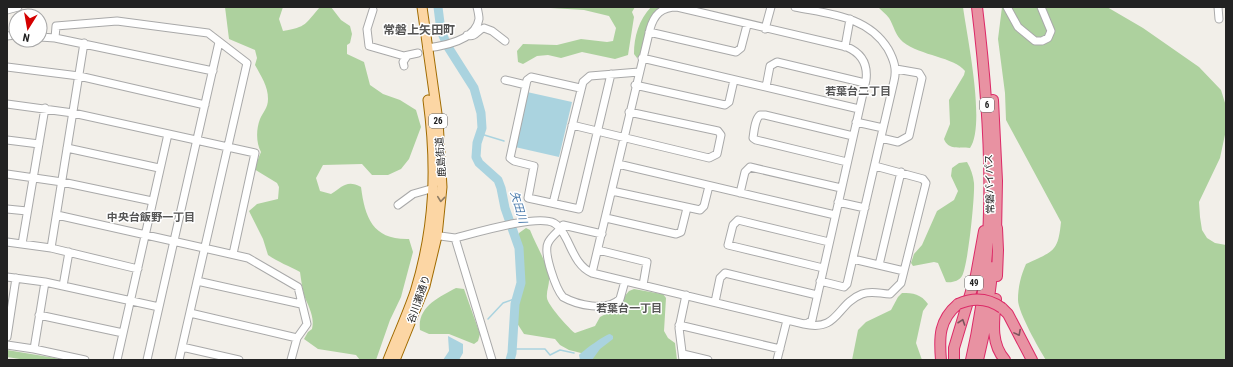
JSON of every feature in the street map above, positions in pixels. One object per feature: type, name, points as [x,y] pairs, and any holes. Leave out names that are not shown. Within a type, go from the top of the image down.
[{"type":"highway","name":"常磐バイパス","points":[[971,360],[977,332],[987,264],[990,226],[986,86],[977,7]]},
{"type":"highway","name":"常磐バイパス","points":[[978,360],[990,297],[997,228],[997,180],[992,83],[984,7]]},
{"type":"highway","name":"49","points":[[954,360],[955,343],[976,275],[989,204]]},
{"type":"highway","name":"49","points":[[997,228],[998,250],[994,333],[997,348],[1005,360]]},
{"type":"highway","name":"49","points":[[941,360],[939,338],[941,328],[947,315],[958,304],[965,301],[978,299],[993,302],[1008,314],[1032,360]]},
{"type":"main road","name":"26","points":[[388,360],[414,293],[433,235],[434,155],[416,7]]},
{"type":"main road","name":"鹿島街道","points":[[422,7],[441,154],[442,187],[433,235]]},
{"type":"main road","name":"谷川瀬通り","points":[[395,360],[425,286],[433,235]]},
{"type":"street","points":[[427,48],[452,44],[472,31],[479,20],[477,7]]},
{"type":"street","points":[[592,273],[606,218],[635,85],[649,32],[653,20],[658,12],[667,8],[675,7],[845,47],[854,50],[863,60],[866,71],[865,83],[812,320],[804,324]]},
{"type":"street","points":[[765,29],[771,7]]},
{"type":"street","points":[[797,7],[850,19],[867,26],[877,35],[890,53],[896,69],[875,166],[846,286],[844,287],[820,281]]},
{"type":"street","points":[[1008,7],[1018,27],[1035,41],[1042,41],[1048,38],[1051,31],[1040,7]]},
{"type":"street","points":[[1218,7],[1220,19]]},
{"type":"street","points":[[373,10],[368,22],[369,46],[402,56],[418,54]]},
{"type":"street","points":[[845,47],[850,19]]},
{"type":"street","points":[[55,38],[56,26],[117,21],[208,33],[247,63],[180,360]]},
{"type":"street","points":[[649,32],[736,52],[741,48],[747,25]]},
{"type":"street","points":[[466,35],[476,35],[484,28],[492,31],[505,41]]},
{"type":"street","points":[[48,38],[84,43],[213,71]]},
{"type":"street","points":[[147,360],[219,42]]},
{"type":"street","points":[[51,248],[84,43]]},
{"type":"street","points":[[374,51],[382,50]]},
{"type":"street","points":[[402,56],[404,66]]},
{"type":"street","points":[[642,58],[859,109]]},
{"type":"street","points":[[766,87],[770,66],[774,62],[865,83]]},
{"type":"street","points":[[7,67],[79,76],[205,105]]},
{"type":"street","points":[[881,138],[898,142],[909,136],[922,78],[919,73],[896,69]]},
{"type":"street","points":[[554,203],[580,88],[586,78],[639,72]]},
{"type":"street","points":[[580,88],[536,78],[529,78],[526,85],[510,158],[514,161],[534,166],[528,198],[579,209],[611,74]]},
{"type":"street","points":[[505,80],[526,85]]},
{"type":"street","points":[[635,85],[725,105],[729,102],[734,80]]},
{"type":"street","points":[[7,104],[73,113],[255,153],[233,254]]},
{"type":"street","points":[[22,244],[45,108]]},
{"type":"street","points":[[572,125],[709,158],[717,154],[721,135],[718,131],[629,112]]},
{"type":"street","points":[[847,162],[756,140],[753,138],[757,118],[760,115],[765,115],[853,136]]},
{"type":"street","points":[[856,122],[883,128]]},
{"type":"street","points":[[117,360],[159,168],[168,134]]},
{"type":"street","points":[[7,140],[39,144]]},
{"type":"street","points":[[67,148],[159,168]]},
{"type":"street","points":[[618,164],[835,215]]},
{"type":"street","points":[[562,227],[580,265],[592,273],[817,327],[827,324],[854,299],[862,294],[873,292],[890,294],[901,283],[926,183],[923,179],[875,166]]},
{"type":"street","points":[[740,193],[744,172],[750,167],[841,188]]},
{"type":"street","points":[[879,265],[901,172]]},
{"type":"street","points":[[7,174],[62,182],[152,201]]},
{"type":"street","points":[[612,191],[700,210],[702,209],[709,186]]},
{"type":"street","points":[[398,205],[413,194],[434,188]]},
{"type":"street","points":[[838,202],[865,208]]},
{"type":"street","points":[[606,218],[676,234],[681,232],[687,208]]},
{"type":"street","points":[[7,209],[27,211]]},
{"type":"street","points":[[56,215],[248,258],[298,287],[306,324],[297,338],[291,360]]},
{"type":"street","points":[[433,235],[455,238],[536,220],[553,223],[562,227],[602,234]]},
{"type":"street","points":[[823,268],[728,245],[733,225],[738,220],[829,242]]},
{"type":"street","points":[[562,227],[548,242],[546,254],[558,288],[563,297],[596,306],[610,306],[620,299],[625,281]]},
{"type":"street","points":[[455,238],[492,360]]},
{"type":"street","points":[[7,242],[51,248],[138,269]]},
{"type":"street","points":[[598,250],[646,262],[643,285]]},
{"type":"street","points":[[63,286],[69,252]]},
{"type":"street","points":[[853,259],[904,271]]},
{"type":"street","points":[[715,302],[720,278],[725,273],[817,295]]},
{"type":"street","points":[[7,277],[45,282],[159,307]]},
{"type":"street","points":[[7,337],[9,312],[16,278]]},
{"type":"street","points":[[197,281],[301,304]]},
{"type":"street","points":[[34,349],[45,282]]},
{"type":"street","points":[[686,295],[679,325],[683,357],[708,360]]},
{"type":"street","points":[[190,313],[297,338]]},
{"type":"street","points":[[40,315],[123,333]]},
{"type":"street","points":[[777,360],[787,320]]},
{"type":"street","points":[[679,325],[780,349]]},
{"type":"street","points":[[7,345],[85,360]]},
{"type":"street","points":[[182,347],[239,360]]},
{"type":"green space","points":[[225,7],[283,7],[279,19],[283,31],[297,28],[305,24],[320,7],[331,7],[341,20],[350,26],[352,34],[350,43],[347,45],[347,54],[364,62],[370,85],[383,94],[400,100],[416,110],[421,127],[409,159],[401,169],[388,175],[372,175],[362,164],[323,165],[316,178],[320,191],[331,194],[348,184],[361,187],[365,208],[373,225],[387,236],[409,239],[413,252],[401,297],[390,320],[376,360],[360,360],[356,355],[318,349],[304,339],[308,332],[312,329],[313,320],[304,295],[300,272],[268,255],[263,239],[249,211],[257,204],[278,199],[279,187],[277,183],[254,169],[261,152],[257,140],[258,127],[267,105],[268,94],[264,81],[255,65],[257,58],[255,50],[229,39]]},
{"type":"green space","points":[[534,7],[635,7],[632,12],[634,17],[628,55],[615,59],[582,52],[561,58],[548,55],[537,56],[523,64],[518,62],[517,51],[523,44],[557,45],[581,39],[607,42],[613,41],[616,28],[609,16],[584,10]]},
{"type":"green space","points":[[651,7],[659,8],[642,53],[637,58],[634,54],[636,35],[643,17]]},
{"type":"green space","points":[[878,7],[963,7],[976,101],[974,137],[970,148],[958,148],[948,145],[944,139],[950,124],[949,100],[965,71],[960,66],[945,59],[910,47],[903,42],[896,33],[889,18]]},
{"type":"green space","points":[[1002,7],[1107,7],[1143,28],[1199,67],[1221,90],[1226,106],[1226,130],[1220,158],[1199,202],[1202,230],[1207,238],[1215,243],[1226,245],[1226,360],[1046,360],[1021,313],[1018,300],[1019,290],[1021,277],[1026,264],[1048,253],[1056,245],[1061,222],[1006,120],[1005,93],[998,39]]},
{"type":"green space","points":[[967,162],[971,170],[974,190],[967,259],[961,278],[955,281],[946,282],[938,263],[934,262],[913,266],[911,263],[914,254],[922,245],[937,211],[954,200],[958,191],[951,176],[952,168],[959,163]]},
{"type":"green space","points":[[526,228],[530,230],[548,270],[548,301],[559,317],[572,331],[575,333],[595,326],[600,317],[613,310],[629,291],[634,289],[663,294],[666,298],[664,331],[668,338],[675,343],[677,360],[589,360],[585,354],[569,350],[560,345],[555,339],[524,334],[513,317],[512,311],[519,271],[519,233]]},
{"type":"green space","points":[[456,288],[464,289],[480,334],[478,341],[474,344],[449,334],[429,334],[420,330],[422,315],[430,304]]},
{"type":"green space","points":[[902,293],[916,295],[923,298],[928,304],[923,311],[916,343],[922,360],[852,360],[858,330],[866,322],[891,310]]},
{"type":"green space","points":[[7,350],[67,360],[26,360],[7,357]]},
{"type":"water","points":[[527,92],[572,102],[559,157],[515,147]]},
{"type":"water","points":[[610,334],[613,336],[613,339],[600,349],[592,360],[580,360],[579,355],[581,353]]},
{"type":"water","points":[[448,336],[463,344],[463,353],[459,360],[443,360],[449,351]]},
{"type":"waterway","name":"矢田川","points":[[438,7],[441,31],[448,47],[474,88],[481,113],[482,128],[477,143],[476,157],[479,163],[498,180],[505,208],[519,248],[521,283],[515,304],[512,353],[510,360]]},
{"type":"waterway","points":[[481,134],[504,141]]},
{"type":"waterway","points":[[488,319],[503,303],[517,298]]},
{"type":"waterway","points":[[512,349],[545,349],[550,355],[560,350],[574,353]]},
{"type":"district","name":"常磐上矢田町","points":[[419,30]]},
{"type":"district","name":"若葉台二丁目","points":[[858,91]]},
{"type":"district","name":"中央台飯野一丁目","points":[[151,217]]},
{"type":"district","name":"若葉台一丁目","points":[[629,308]]}]
